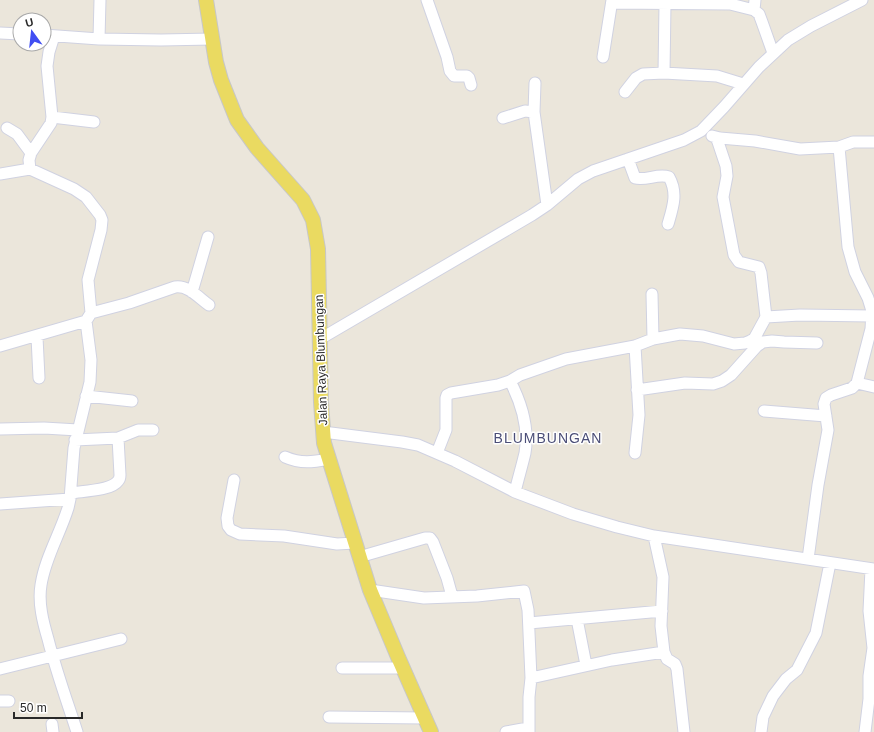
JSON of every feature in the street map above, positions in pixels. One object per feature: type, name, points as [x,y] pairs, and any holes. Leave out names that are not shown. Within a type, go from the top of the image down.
[{"type":"main road","name":"Jalan Raya Blumbungan","points":[[206,0],[221,80],[237,120],[258,148],[303,200],[313,220],[318,249],[321,402],[324,442],[370,590],[432,732]]},
{"type":"street","points":[[99,39],[100,0]]},
{"type":"street","points":[[427,0],[447,57],[450,71],[454,76],[467,76],[471,85]]},
{"type":"street","points":[[320,339],[547,206],[578,179],[593,171],[684,140],[700,131],[724,107],[743,84],[788,40],[811,26],[862,0]]},
{"type":"street","points":[[603,57],[612,1],[665,4],[730,2],[754,5],[759,14],[773,53]]},
{"type":"street","points":[[664,73],[665,4]]},
{"type":"street","points":[[0,32],[12,33]]},
{"type":"street","points":[[52,35],[99,39],[161,40],[212,38]]},
{"type":"street","points":[[30,169],[29,160],[31,153],[51,122],[52,117],[48,66],[49,52]]},
{"type":"street","points":[[625,92],[638,76],[664,73],[717,76],[743,84]]},
{"type":"street","points":[[535,83],[534,112],[547,206]]},
{"type":"street","points":[[503,118],[525,111],[534,112]]},
{"type":"street","points":[[52,117],[94,122]]},
{"type":"street","points":[[7,128],[17,134],[31,153]]},
{"type":"street","points":[[700,131],[716,138],[755,141],[800,149],[839,147],[853,142],[874,142]]},
{"type":"street","points":[[437,453],[446,430],[446,398],[451,393],[498,385],[510,381],[520,375],[566,359],[636,346],[653,339],[680,334],[703,336],[734,344],[745,343],[754,339],[766,318],[766,306],[760,269],[757,266],[739,262],[734,255],[723,197],[727,176],[726,166],[716,138]]},
{"type":"street","points":[[808,559],[818,485],[828,430],[824,404],[826,398],[852,388],[857,383],[871,329],[872,316],[871,306],[855,272],[848,247],[839,147]]},
{"type":"street","points":[[628,159],[635,178],[639,179],[664,175],[669,177],[673,184],[675,196],[674,205],[668,224]]},
{"type":"street","points":[[0,174],[30,169],[74,188],[86,197],[100,215],[102,220],[101,230],[88,280],[91,360],[90,382],[76,435],[70,496],[66,516],[44,571],[40,602],[52,656],[77,732]]},
{"type":"street","points":[[192,292],[208,237]]},
{"type":"street","points":[[0,346],[37,336],[174,287],[184,287],[209,305]]},
{"type":"street","points":[[652,294],[653,339]]},
{"type":"street","points":[[766,318],[800,315],[872,316]]},
{"type":"street","points":[[37,336],[39,378]]},
{"type":"street","points":[[637,390],[685,383],[713,384],[722,381],[731,375],[757,346],[763,342],[817,343]]},
{"type":"street","points":[[635,453],[638,424],[636,346]]},
{"type":"street","points":[[510,381],[518,396],[522,410],[525,434],[525,452],[515,492]]},
{"type":"street","points":[[857,383],[874,387]]},
{"type":"street","points":[[86,396],[132,401]]},
{"type":"street","points":[[764,411],[826,416]]},
{"type":"street","points":[[0,429],[44,428],[76,435],[118,438],[138,430],[153,430]]},
{"type":"street","points":[[323,432],[418,445],[515,492],[573,514],[617,527],[654,536],[873,569],[869,611],[873,648],[869,676],[869,699],[865,732]]},
{"type":"street","points":[[0,504],[70,496],[113,485],[119,481],[120,475],[118,438]]},
{"type":"street","points":[[286,457],[296,461],[310,463],[329,459]]},
{"type":"street","points":[[234,480],[227,518],[228,526],[231,530],[240,534],[284,536],[337,544],[355,543]]},
{"type":"street","points":[[654,536],[663,577],[661,626],[664,652],[666,659],[675,664],[677,669],[684,732]]},
{"type":"street","points":[[359,557],[425,538],[430,538],[447,578],[452,596]]},
{"type":"street","points":[[761,732],[762,717],[773,696],[786,679],[797,670],[816,633],[830,563]]},
{"type":"street","points":[[370,590],[424,598],[477,596],[523,590],[526,596],[531,678],[528,730],[506,732]]},
{"type":"street","points":[[528,623],[662,611]]},
{"type":"street","points":[[577,619],[586,665]]},
{"type":"street","points":[[0,669],[121,639]]},
{"type":"street","points":[[531,678],[586,665],[664,652]]},
{"type":"street","points":[[342,668],[403,668]]},
{"type":"street","points":[[329,717],[425,718]]},
{"type":"district","name":"BLUMBUNGAN","points":[[548,438]]}]
